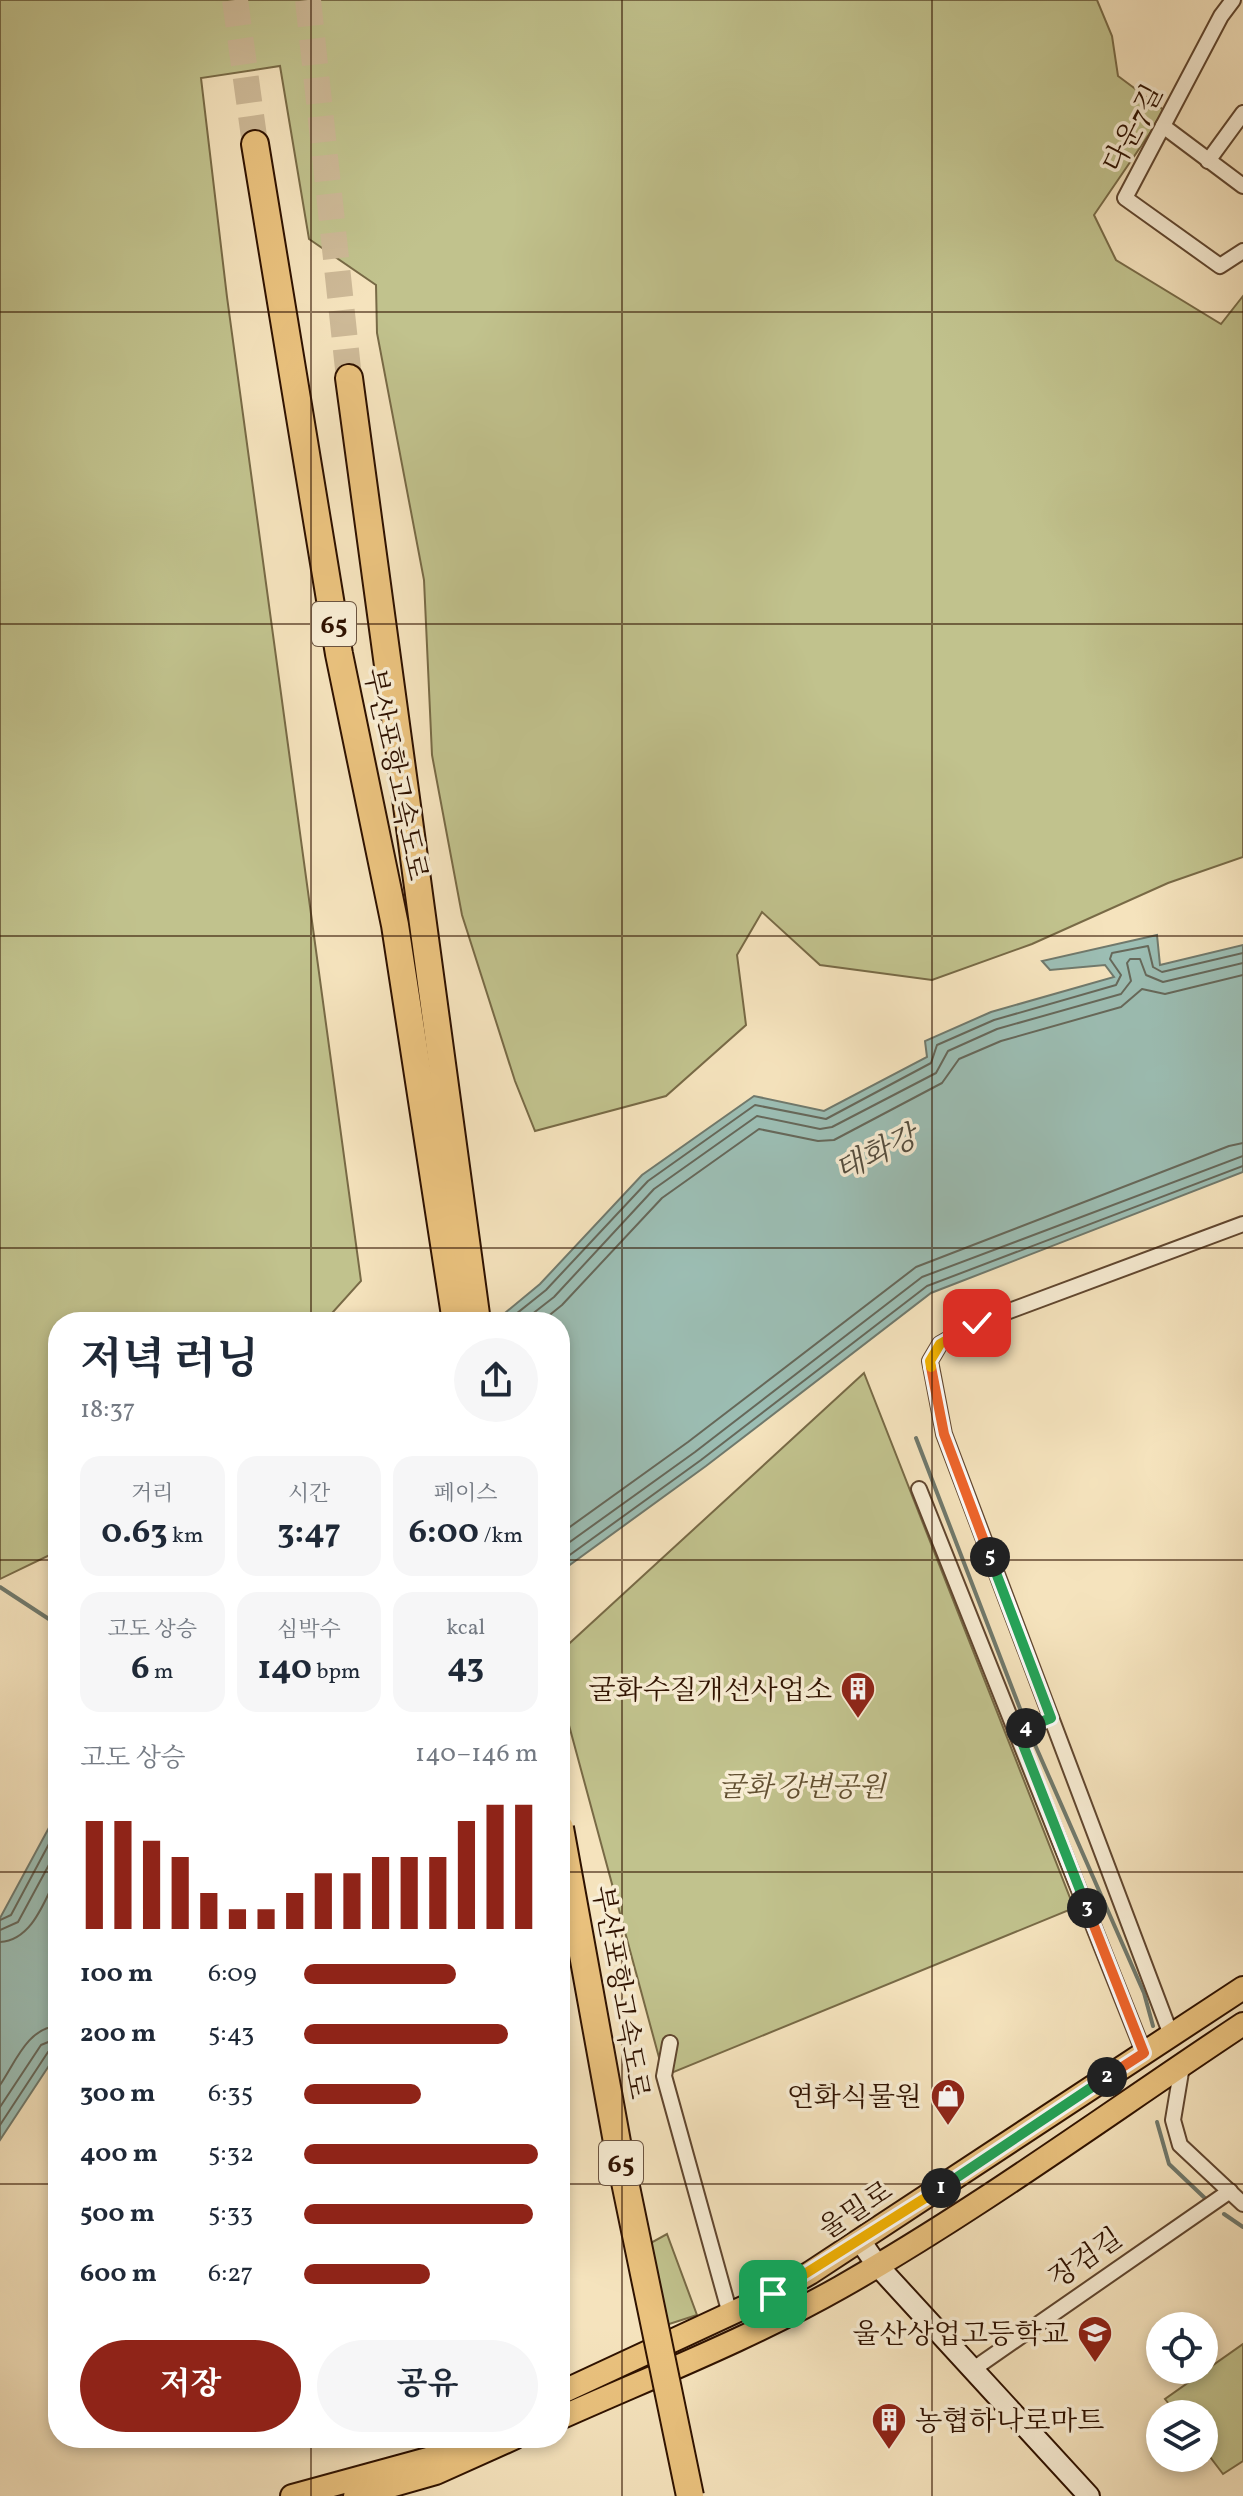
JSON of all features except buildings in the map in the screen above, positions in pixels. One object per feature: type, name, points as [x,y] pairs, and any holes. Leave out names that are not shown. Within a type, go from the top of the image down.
[{"type":"highway","name":"부산포항고속도로","points":[[255,144],[339,654],[395,925],[454,1312]]},
{"type":"highway","name":"부산포항고속도로","points":[[349,378],[476,1312]]},
{"type":"highway","name":"부산포항고속도로","points":[[570,1883],[619,2153],[690,2496]]},
{"type":"highway","name":"부산포항고속도로","points":[[570,1968],[675,2496]]},
{"type":"main road","name":"울밀로","points":[[570,2388],[773,2294],[861,2242],[1243,1988]]},
{"type":"main road","name":"울밀로","points":[[570,2414],[774,2322],[877,2265],[1239,2032]]},
{"type":"main road","points":[[861,2242],[877,2265],[1089,2496]]},
{"type":"main road","points":[[398,2496],[457,2448]]},
{"type":"main road","points":[[354,2496],[485,2448]]},
{"type":"main road","points":[[292,2496],[435,2465]]},
{"type":"street","name":"다운7길","points":[[1233,0],[1221,16],[1125,198],[1220,266],[1243,251]]},
{"type":"street","points":[[1208,161],[1243,113]]},
{"type":"street","points":[[1163,126],[1243,186]]},
{"type":"street","points":[[1171,2035],[944,1434],[930,1361],[940,1344],[977,1323],[1243,1224]]},
{"type":"street","points":[[919,1489],[1144,2053]]},
{"type":"street","points":[[1018,1732],[1051,1718]]},
{"type":"street","points":[[670,2043],[664,2076],[730,2314]]},
{"type":"street","points":[[1182,2066],[1173,2120],[1180,2145],[1238,2197]]},
{"type":"street","name":"장검길","points":[[972,2370],[1238,2197]]},
{"type":"green space","points":[[0,0],[1097,0],[1112,36],[1118,76],[1165,111],[1094,215],[1116,260],[1221,324],[1243,296],[1243,857],[1168,883],[1032,944],[932,980],[820,965],[762,912],[737,955],[746,1025],[666,1096],[535,1131],[515,1081],[462,915],[432,755],[424,580],[377,333],[376,285],[309,239],[280,66],[201,78],[227,297],[361,1281],[333,1312],[48,1312],[48,1556],[0,1579]]},
{"type":"green space","name":"굴화 강변공원","points":[[864,1373],[1074,1908],[664,2076],[570,1729],[570,1643]]},
{"type":"green space","points":[[667,2234],[697,2315],[660,2327],[647,2245]]},
{"type":"green space","points":[[1243,2344],[1243,2461],[1223,2474],[1218,2467],[1218,2400],[1165,2399],[1186,2384],[1218,2384],[1218,2362]]},
{"type":"water","name":"태화강","points":[[1157,935],[1160,965],[1243,945],[1243,1172],[931,1293],[706,1466],[570,1565],[570,1312],[506,1312],[540,1284],[642,1175],[754,1096],[824,1111],[927,1057],[925,1041],[991,1012],[1114,977],[1105,965],[1050,970],[1042,961]]},
{"type":"water","points":[[48,1829],[48,2067],[0,2140],[0,1918]]},
{"type":"waterway","points":[[916,1438],[1024,1719]]},
{"type":"waterway","points":[[0,1587],[48,1618]]},
{"type":"waterway","points":[[1032,1738],[1144,1993],[1153,2026]]},
{"type":"waterway","points":[[1157,2122],[1169,2164],[1209,2202]]},
{"type":"waterway","points":[[1224,2214],[1243,2227]]},
{"type":"tunnel","points":[[235,0],[255,144]]},
{"type":"tunnel","points":[[308,0],[349,378]]},
{"type":"place","name":"굴화수질개선사업소","points":[[858,1720]]},
{"type":"place","name":"연화식물원","points":[[948,2127]]},
{"type":"place","name":"울산상업고등학교","points":[[1095,2364]]},
{"type":"place","name":"농협하나로마트","points":[[889,2451]]},
{"type":"route","points":[[773,2294],[861,2242],[1144,2053],[1018,1732],[1051,1718],[944,1434],[930,1361],[940,1344],[977,1323]]}]
